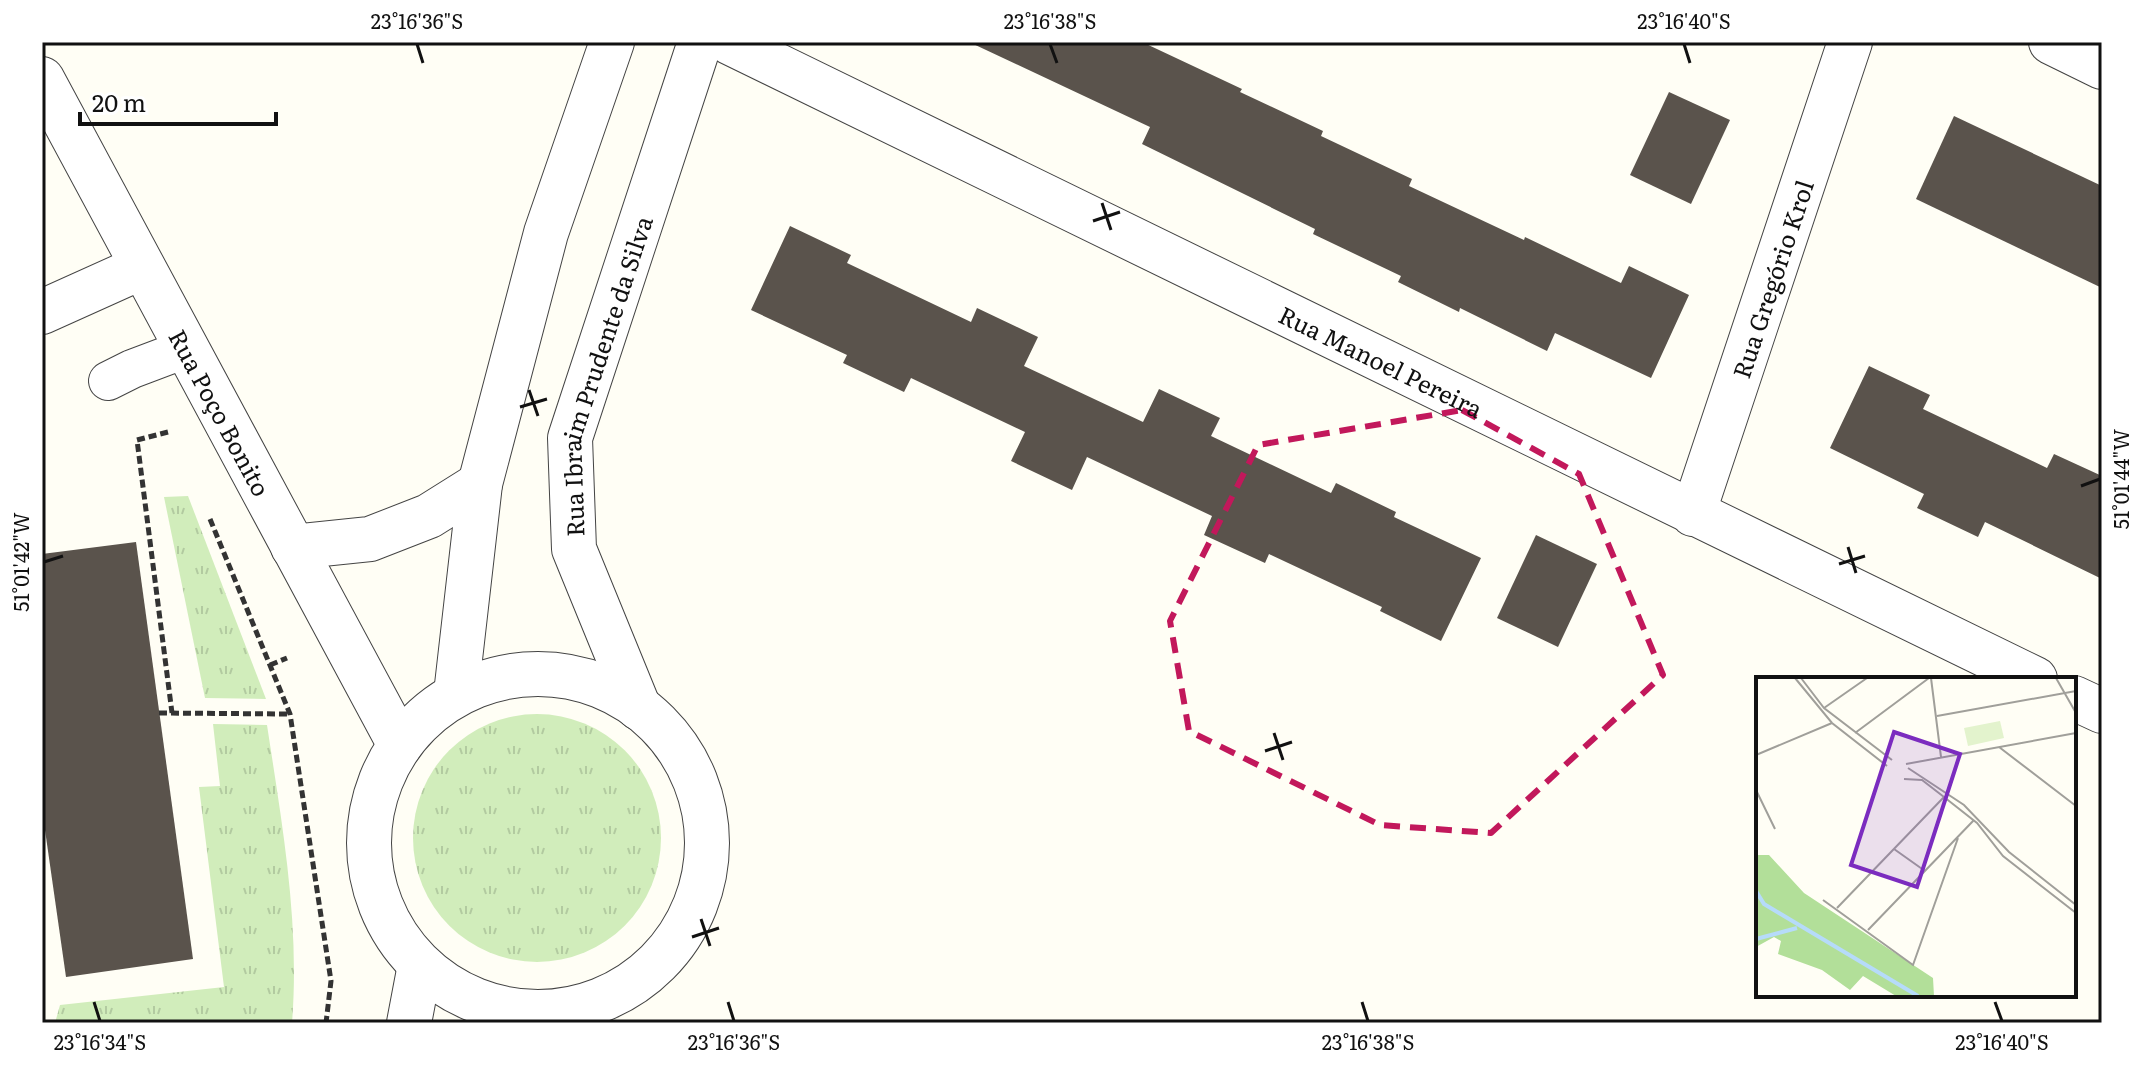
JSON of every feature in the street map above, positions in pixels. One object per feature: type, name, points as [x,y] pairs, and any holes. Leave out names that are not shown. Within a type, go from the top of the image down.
[{"type":"street","points":[[456,694],[480,484],[546,233],[612,42]]},
{"type":"street","name":"Rua Ibraim Prudente da Silva","points":[[639,708],[574,549],[570,438],[700,42]]},
{"type":"street","name":"Rua Manoel Pereira","points":[[729,42],[2031,677]]},
{"type":"street","name":"Rua Gregório Krol","points":[[1693,514],[1850,42]]},
{"type":"street","points":[[2051,42],[2102,67]]},
{"type":"street","name":"Rua Poço Bonito","points":[[42,79],[400,745]]},
{"type":"street","points":[[42,312],[142,267]]},
{"type":"street","points":[[293,547],[370,539],[429,516],[480,484]]},
{"type":"street","points":[[536,674],[590,682],[639,708],[677,747],[701,796],[708,851],[697,905],[669,952],[628,988],[577,1009],[519,1018],[467,998],[420,965],[390,928],[373,882],[369,834],[378,787],[400,745],[416,725],[456,694],[482,683],[536,674]]},
{"type":"street","points":[[2076,699],[2102,711]]},
{"type":"street","points":[[409,1023],[420,965]]},
{"type":"lane","points":[[120,375],[185,349]]},
{"type":"path","points":[[120,375],[167,432],[173,444]]},
{"type":"path","points":[[172,713],[137,440],[224,420]]},
{"type":"path","points":[[205,507],[290,714],[331,981],[326,1023]]},
{"type":"path","points":[[159,713],[290,714]]},
{"type":"highlighted area","points":[[1462,410],[1579,474],[1663,675],[1491,833],[1380,825],[1189,731],[1170,621],[1258,445]]},
{"type":"green space","points":[[188,496],[266,699],[205,698],[164,497]]},
{"type":"green space","points":[[537,714],[584,724],[606,735],[625,750],[640,769],[651,791],[661,838],[651,885],[640,907],[625,926],[606,941],[584,952],[537,962],[490,952],[468,941],[449,926],[434,907],[423,885],[413,838],[423,791],[434,769],[449,750],[468,735],[490,724]]},
{"type":"green space","points":[[213,724],[267,725],[292,910],[292,1023],[55,1023],[60,1005],[224,987],[199,787],[220,786]]},
{"type":"building","points":[[969,42],[1142,42],[1242,89],[1240,92],[1323,131],[1321,136],[1412,179],[1409,186],[1524,240],[1525,237],[1621,283],[1629,266],[1689,295],[1651,378],[1555,333],[1547,351],[1460,308],[1459,312],[1398,282],[1401,276],[1313,234],[1315,229],[1142,144],[1150,127]]},
{"type":"building","points":[[1669,92],[1730,120],[1691,204],[1630,175]]},
{"type":"building","points":[[1954,116],[2102,186],[2102,288],[1916,199]]},
{"type":"building","points":[[790,226],[851,255],[847,263],[971,322],[977,308],[1038,337],[1024,366],[1143,422],[1159,389],[1220,418],[1211,436],[1331,493],[1336,483],[1396,512],[1394,517],[1481,558],[1441,641],[1380,611],[1382,607],[1269,554],[1265,563],[1204,535],[1212,516],[1087,457],[1072,490],[1011,461],[1025,432],[911,378],[904,392],[843,363],[847,355],[751,310]]},
{"type":"building","points":[[1869,366],[1930,395],[1923,409],[2047,468],[2054,454],[2102,476],[2102,579],[1985,522],[1978,537],[1917,508],[1924,494],[1830,448]]},
{"type":"building","points":[[1536,535],[1597,564],[1558,647],[1497,618]]},
{"type":"building","points":[[136,542],[193,959],[66,977],[42,809],[42,554]]}]
